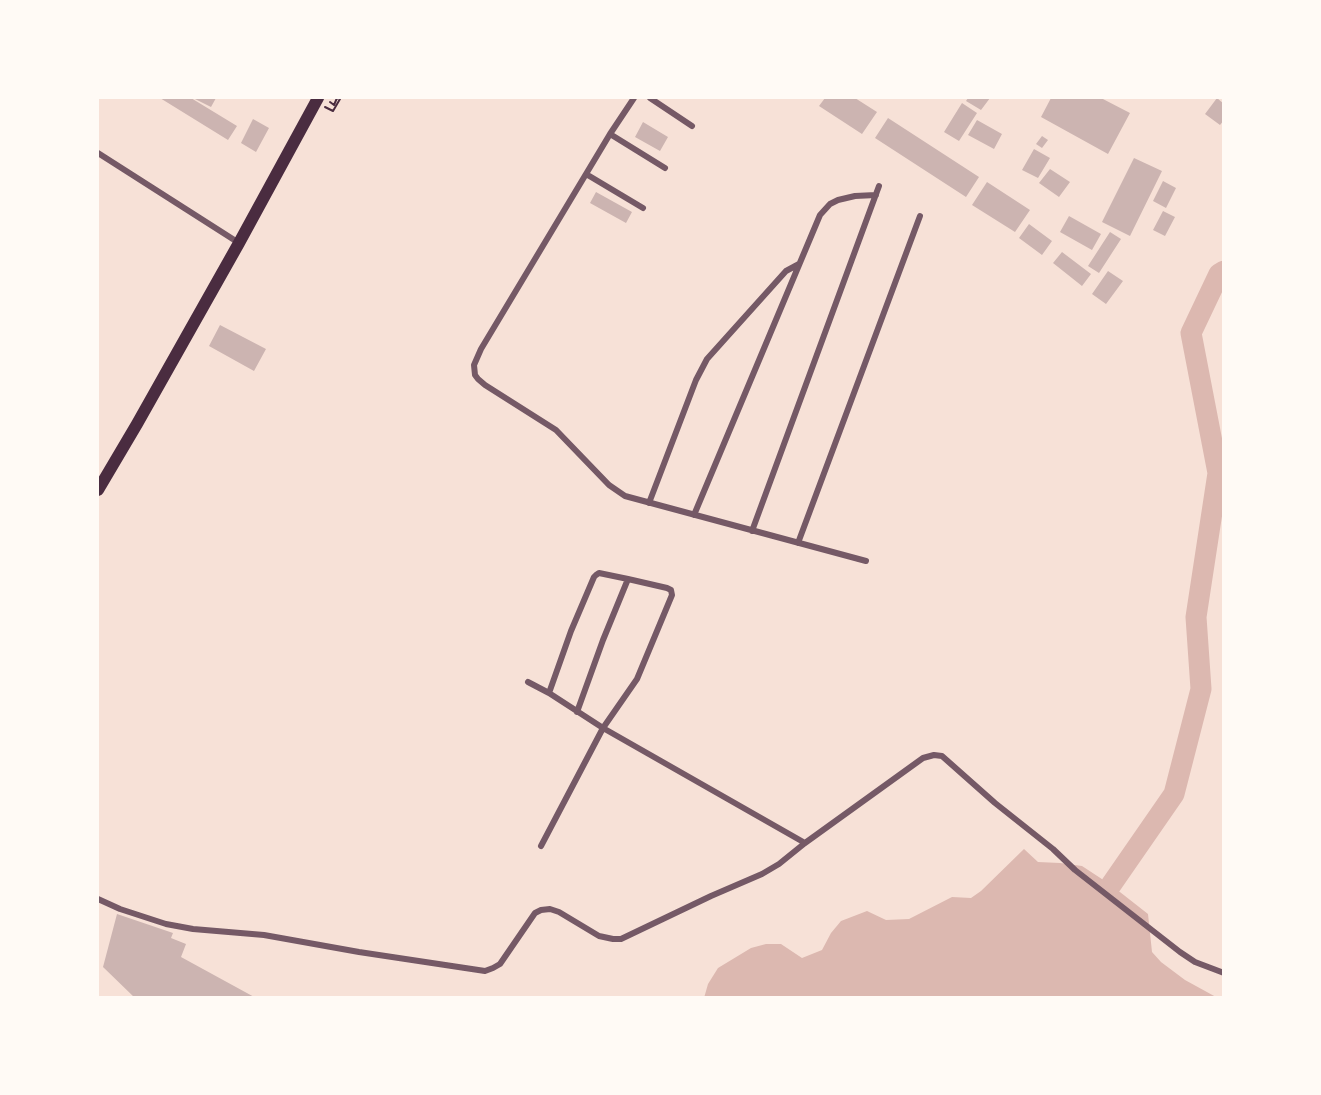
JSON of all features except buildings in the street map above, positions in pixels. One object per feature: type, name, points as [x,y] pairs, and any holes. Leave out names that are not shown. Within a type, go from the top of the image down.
[{"type":"main road","points":[[98,490],[322,103]]},
{"type":"street","points":[[634,98],[481,349],[476,361],[475,375],[485,386],[556,430],[615,489],[625,496],[866,561]]},
{"type":"street","points":[[650,98],[692,126]]},
{"type":"street","points":[[610,135],[665,168]]},
{"type":"street","points":[[98,153],[239,243]]},
{"type":"street","points":[[586,174],[643,208]]},
{"type":"street","points":[[752,531],[879,186]]},
{"type":"street","points":[[694,515],[816,223],[825,209],[838,200],[862,195],[876,195]]},
{"type":"street","points":[[798,543],[920,216]]},
{"type":"street","points":[[649,503],[696,380],[707,359],[786,271],[799,264]]},
{"type":"street","points":[[541,846],[603,728],[637,679],[672,595],[671,590],[599,573],[594,577],[571,631],[549,693]]},
{"type":"street","points":[[577,712],[628,579]]},
{"type":"street","points":[[528,682],[603,728],[805,843]]},
{"type":"street","points":[[98,899],[166,924],[264,935],[484,971],[500,964],[535,913],[541,910],[550,909],[559,912],[600,936],[621,939],[762,874],[923,758],[934,754],[942,756],[1076,870],[1180,952],[1196,962],[1224,973]]},
{"type":"path","points":[[322,103],[333,111],[340,98],[334,105]]},
{"type":"shaded area","points":[[1024,849],[1038,862],[1082,866],[1111,885],[1148,914],[1152,952],[1161,962],[1185,980],[1216,997],[704,998],[708,984],[718,968],[751,948],[766,944],[781,944],[802,958],[822,950],[841,921],[867,911],[886,920],[909,919],[952,897],[971,898]]},
{"type":"waterway","points":[[1111,885],[1174,794],[1201,689],[1196,617],[1218,473],[1191,333],[1219,274],[1224,271]]}]
